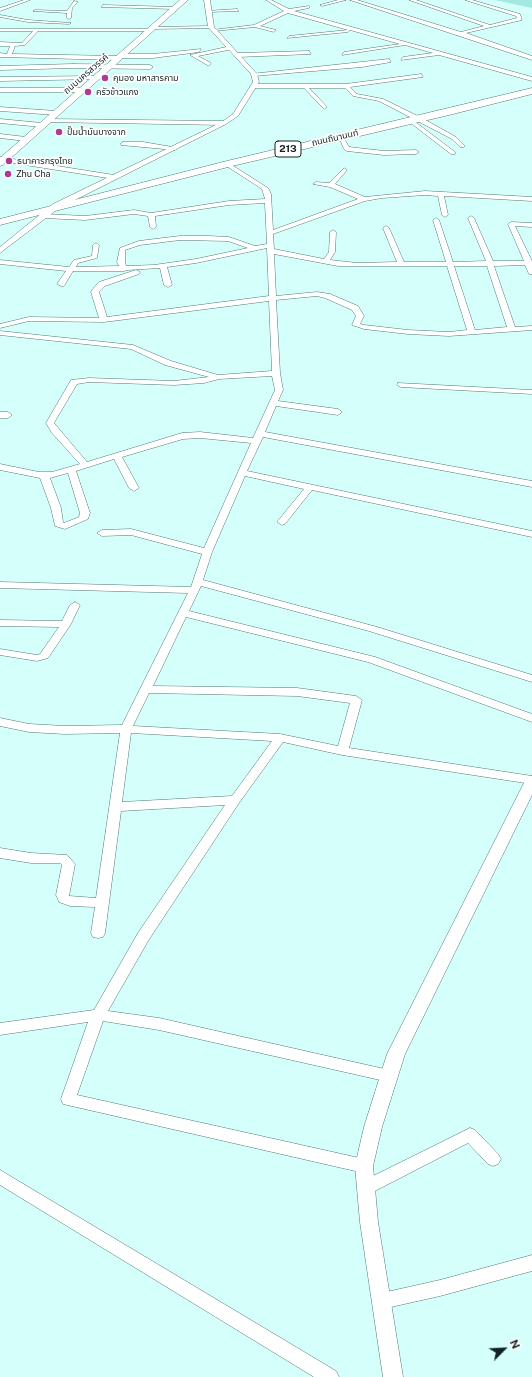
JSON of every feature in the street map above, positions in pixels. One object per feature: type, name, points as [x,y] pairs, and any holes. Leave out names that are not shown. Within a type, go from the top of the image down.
[{"type":"main road","name":"ถนนนครสวรรค์","points":[[1,160],[49,120],[184,0]]},
{"type":"main road","name":"ถนนถีนานนท์","points":[[0,222],[45,212],[56,206],[340,136],[420,119],[532,91]]},
{"type":"main road","name":"ถนนถีนานนท์","points":[[0,217],[45,212]]},
{"type":"street","points":[[0,10],[28,0]]},
{"type":"street","points":[[56,206],[224,123],[236,114],[256,82],[254,74],[213,29],[208,11],[207,0]]},
{"type":"street","points":[[268,0],[288,11],[532,79]]},
{"type":"street","points":[[322,5],[344,0]]},
{"type":"street","points":[[352,0],[460,33],[532,58]]},
{"type":"street","points":[[411,0],[490,26]]},
{"type":"street","points":[[460,33],[520,19],[518,15],[467,0]]},
{"type":"street","points":[[365,4],[378,1]]},
{"type":"street","points":[[68,30],[70,8],[76,2]]},
{"type":"street","points":[[103,6],[175,8]]},
{"type":"street","points":[[255,26],[288,11],[307,7]]},
{"type":"street","points":[[208,11],[236,10]]},
{"type":"street","points":[[35,11],[70,12]]},
{"type":"street","points":[[0,21],[2,16],[28,21],[69,22]]},
{"type":"street","points":[[0,30],[213,29],[255,26],[274,31]]},
{"type":"street","points":[[9,55],[12,45],[28,30]]},
{"type":"street","points":[[0,44],[23,44],[37,30]]},
{"type":"street","points":[[51,35],[54,30]]},
{"type":"street","points":[[289,37],[355,30]]},
{"type":"street","points":[[344,54],[407,44]]},
{"type":"street","points":[[209,64],[193,55],[231,48]]},
{"type":"street","points":[[51,57],[60,49]]},
{"type":"street","points":[[0,55],[39,57],[119,57],[153,56],[199,50]]},
{"type":"street","points":[[39,57],[42,52]]},
{"type":"street","points":[[238,55],[309,53]]},
{"type":"street","points":[[403,58],[440,53]]},
{"type":"street","points":[[254,74],[362,65],[389,61]]},
{"type":"street","points":[[0,68],[73,66],[150,67]]},
{"type":"street","points":[[254,86],[346,86],[421,76]]},
{"type":"street","points":[[0,79],[96,78]]},
{"type":"street","points":[[305,86],[324,107]]},
{"type":"street","points":[[346,86],[355,95],[381,100],[420,119],[454,138],[462,146]]},
{"type":"street","points":[[0,90],[82,90]]},
{"type":"street","points":[[0,109],[49,120]]},
{"type":"street","points":[[0,114],[49,120]]},
{"type":"street","points":[[0,121],[49,120],[224,123]]},
{"type":"street","points":[[410,121],[427,132],[453,153]]},
{"type":"street","points":[[0,136],[26,139]]},
{"type":"street","points":[[340,136],[347,149],[384,153],[416,152]]},
{"type":"street","points":[[123,144],[143,144],[175,148]]},
{"type":"street","points":[[1,160],[114,177]]},
{"type":"street","points":[[98,933],[126,729],[196,586],[207,552],[279,390],[276,373],[274,298],[268,201],[265,188],[227,164]]},
{"type":"street","points":[[331,185],[344,170]]},
{"type":"street","points":[[316,184],[331,185],[364,199]]},
{"type":"street","points":[[270,233],[364,199],[382,196],[425,193],[532,199]]},
{"type":"street","points":[[441,195],[445,215]]},
{"type":"street","points":[[0,251],[45,212],[85,218],[134,212],[151,215],[229,203],[268,201]]},
{"type":"street","points":[[151,215],[153,227]]},
{"type":"street","points":[[471,218],[490,263],[512,330]]},
{"type":"street","points":[[436,220],[472,333]]},
{"type":"street","points":[[532,225],[511,224],[530,262],[532,272]]},
{"type":"street","points":[[386,228],[401,264]]},
{"type":"street","points":[[326,261],[332,252],[333,232]]},
{"type":"street","points":[[124,268],[121,262],[122,249],[138,243],[173,238],[229,239],[252,247],[270,248],[326,261],[357,265],[530,262]]},
{"type":"street","points":[[61,284],[70,268],[76,262],[95,257],[96,245]]},
{"type":"street","points":[[0,262],[70,268],[154,267],[196,261],[252,247]]},
{"type":"street","points":[[163,266],[168,285]]},
{"type":"street","points":[[104,320],[95,292],[102,284],[113,279],[154,267]]},
{"type":"street","points":[[0,326],[29,319],[104,320],[274,298],[317,294],[327,296],[355,308],[360,316],[356,325],[364,328],[450,334],[532,328]]},
{"type":"street","points":[[0,333],[133,347],[168,363],[218,378]]},
{"type":"street","points":[[86,466],[55,431],[50,423],[74,382],[89,380],[174,383],[204,382],[218,378],[276,373]]},
{"type":"street","points":[[401,385],[532,392]]},
{"type":"street","points":[[274,403],[338,412]]},
{"type":"street","points":[[0,467],[44,475],[53,475],[72,471],[182,436],[259,437],[532,484]]},
{"type":"street","points":[[117,456],[134,488]]},
{"type":"street","points":[[44,475],[56,508],[58,524],[65,526],[83,519],[85,516],[72,471]]},
{"type":"street","points":[[243,473],[532,534]]},
{"type":"street","points":[[282,522],[310,487]]},
{"type":"street","points":[[102,533],[131,532],[207,552]]},
{"type":"street","points":[[0,585],[196,586],[373,629],[532,679]]},
{"type":"street","points":[[0,652],[37,658],[44,656],[66,624],[75,605]]},
{"type":"street","points":[[183,613],[371,659],[532,718]]},
{"type":"street","points":[[0,623],[66,624]]},
{"type":"street","points":[[146,689],[297,692],[356,700],[342,751]]},
{"type":"street","points":[[0,722],[29,728],[65,730],[126,729],[280,738],[342,751],[532,781],[396,1054],[373,1127],[364,1166],[369,1222],[393,1377]]},
{"type":"street","points":[[280,738],[235,800],[143,937],[98,1015],[68,1099],[364,1166]]},
{"type":"street","points":[[115,807],[235,800]]},
{"type":"street","points":[[0,853],[31,858],[64,858],[70,864],[62,894],[64,899],[70,901],[102,903]]},
{"type":"street","points":[[0,1028],[98,1015],[159,1024],[389,1076]]},
{"type":"street","points":[[367,1187],[470,1135],[492,1159]]},
{"type":"street","points":[[0,1177],[330,1377]]},
{"type":"street","points":[[382,1301],[440,1288],[532,1263]]},
{"type":"shaded area","points":[[495,0],[532,0],[532,8]]},
{"type":"place","name":"คุมอง มหาสารคาม","points":[[105,78]]},
{"type":"place","name":"ครัวข้าวแกง","points":[[88,92]]},
{"type":"place","name":"ปั๊มน้ำมันบางจาก","points":[[59,132]]},
{"type":"place","name":"ธนาคารกรุงไทย","points":[[9,161]]},
{"type":"place","name":"Zhu Cha","points":[[8,174]]}]
